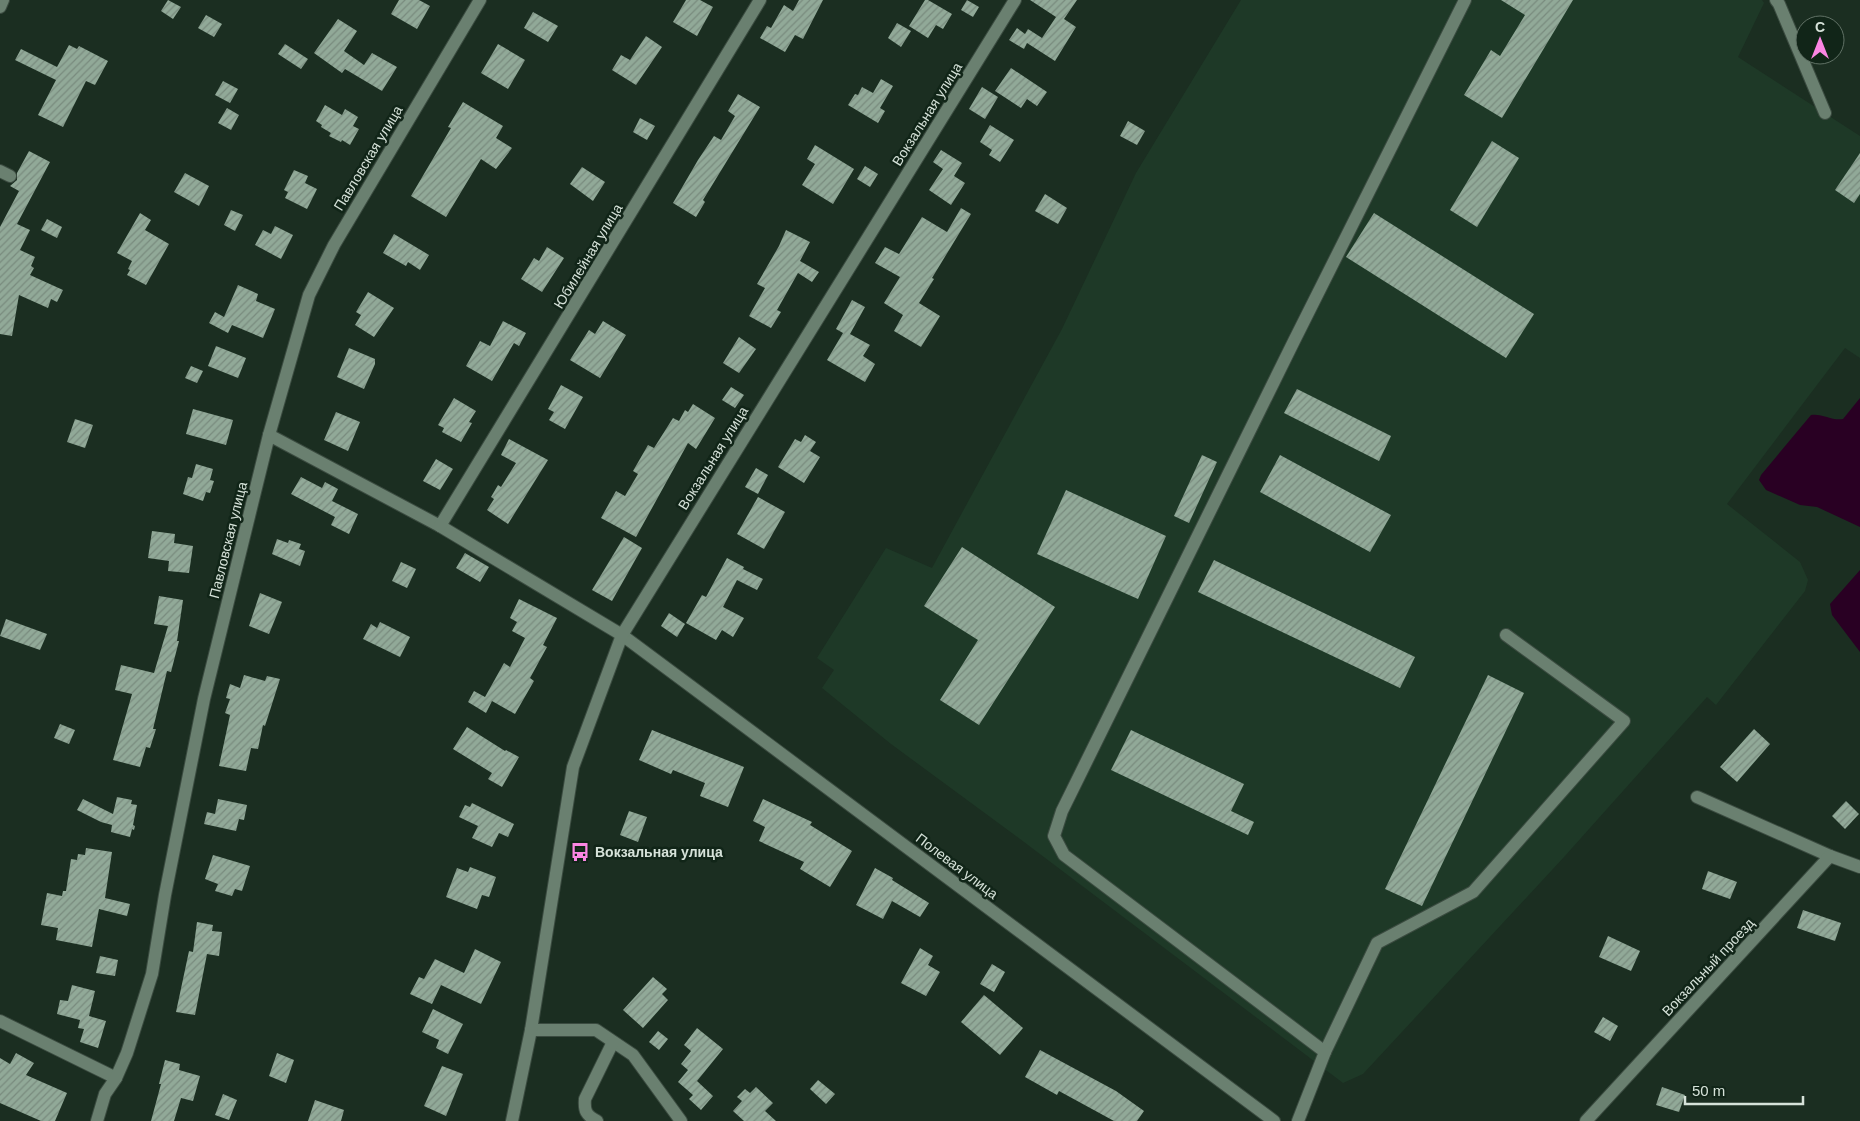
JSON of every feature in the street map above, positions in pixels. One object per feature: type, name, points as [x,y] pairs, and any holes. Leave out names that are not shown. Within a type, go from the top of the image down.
[{"type":"street","points":[[0,7],[4,0]]},
{"type":"street","name":"Павловская улица","points":[[97,1121],[105,1094],[116,1078],[127,1053],[152,974],[165,895],[204,699],[270,435],[309,295],[334,245],[480,0]]},
{"type":"street","name":"Юбилейная улица","points":[[440,526],[760,0]]},
{"type":"street","name":"Вокзальная улица","points":[[512,1121],[531,1030],[573,767],[622,635],[1015,0]]},
{"type":"street","points":[[1325,1052],[1064,855],[1054,836],[1062,811],[1465,0]]},
{"type":"street","points":[[1776,0],[1825,113]]},
{"type":"street","name":"Полевая улица","points":[[270,435],[440,526],[622,635],[1274,1121]]},
{"type":"street","points":[[1298,1121],[1325,1052],[1377,943],[1473,892],[1624,721],[1506,635]]},
{"type":"street","points":[[1697,797],[1830,856],[1860,867]]},
{"type":"street","name":"Вокзальный проезд","points":[[1586,1121],[1830,856]]},
{"type":"street","points":[[0,1021],[116,1078]]},
{"type":"street","points":[[531,1030],[596,1030],[632,1055],[681,1121]]},
{"type":"street","points":[[597,1121],[588,1116],[584,1109],[586,1099],[614,1042]]},
{"type":"shaded area","points":[[1241,0],[1762,0],[1764,3],[1738,57],[1860,136],[1860,358],[1845,348],[1727,504],[1800,562],[1808,580],[1805,591],[1716,705],[1707,697],[1564,857],[1363,1074],[1343,1083],[891,744],[822,688],[834,670],[817,658],[886,548],[932,568],[1062,329],[1136,173]]},
{"type":"shaded area","points":[[1860,398],[1860,527],[1817,507],[1800,505],[1766,490],[1759,480],[1761,475],[1811,415],[1843,419]]},
{"type":"shaded area","points":[[1860,570],[1860,652],[1832,615],[1830,604]]},
{"type":"building","points":[[168,0],[181,7],[173,19],[161,11]]},
{"type":"building","points":[[399,0],[419,0],[430,6],[417,29],[391,14]]},
{"type":"building","points":[[686,0],[700,0],[713,7],[697,36],[673,22]]},
{"type":"building","points":[[799,0],[823,0],[803,39],[795,35],[785,52],[760,38],[767,26],[771,28],[784,5],[793,11]]},
{"type":"building","points":[[925,0],[952,14],[943,29],[936,25],[928,38],[909,26]]},
{"type":"building","points":[[967,0],[979,7],[973,17],[961,10]]},
{"type":"building","points":[[1030,0],[1077,0],[1064,19],[1076,27],[1055,61],[1027,43],[1024,49],[1009,40],[1017,28],[1025,34],[1028,29],[1042,38],[1056,17]]},
{"type":"building","points":[[1501,0],[1573,0],[1502,118],[1464,95],[1491,50],[1500,56],[1525,15]]},
{"type":"building","points":[[533,12],[558,26],[548,42],[524,28]]},
{"type":"building","points":[[206,15],[222,24],[214,37],[198,28]]},
{"type":"building","points":[[338,19],[357,31],[344,51],[364,65],[372,53],[397,67],[382,91],[345,69],[342,73],[314,53]]},
{"type":"building","points":[[897,23],[911,31],[901,47],[888,38]]},
{"type":"building","points":[[646,36],[662,47],[636,85],[612,70],[621,55],[630,60]]},
{"type":"building","points":[[285,44],[308,59],[301,69],[278,54]]},
{"type":"building","points":[[498,44],[525,60],[508,89],[481,73]]},
{"type":"building","points":[[69,45],[77,49],[79,46],[108,61],[95,85],[86,81],[63,127],[38,115],[56,80],[15,60],[21,49],[57,67]]},
{"type":"building","points":[[1011,68],[1047,92],[1037,106],[1027,99],[1021,108],[995,91]]},
{"type":"building","points":[[881,79],[893,86],[880,108],[885,111],[878,123],[848,105],[855,94],[858,95],[862,87],[873,93]]},
{"type":"building","points":[[223,81],[238,89],[230,103],[215,95]]},
{"type":"building","points":[[982,87],[998,97],[985,119],[969,109]]},
{"type":"building","points":[[738,94],[760,107],[703,200],[705,202],[696,217],[673,203],[714,136],[721,140],[735,116],[728,111]]},
{"type":"building","points":[[463,102],[503,126],[496,138],[512,148],[496,169],[481,159],[446,217],[411,196],[451,128],[448,127]]},
{"type":"building","points":[[325,105],[342,115],[345,109],[358,117],[353,126],[359,129],[350,145],[329,136],[331,133],[321,127],[322,125],[316,121]]},
{"type":"building","points":[[227,108],[239,115],[231,130],[218,123]]},
{"type":"building","points":[[640,118],[655,126],[647,140],[633,132]]},
{"type":"building","points":[[1128,121],[1145,131],[1137,145],[1120,136]]},
{"type":"building","points":[[990,125],[1014,140],[1000,162],[989,155],[992,150],[980,142]]},
{"type":"building","points":[[1492,141],[1519,158],[1477,227],[1450,210]]},
{"type":"building","points":[[815,145],[854,169],[833,204],[802,185],[815,164],[807,159]]},
{"type":"building","points":[[941,150],[962,163],[954,176],[965,183],[951,205],[929,190],[943,169],[933,162]]},
{"type":"building","points":[[29,151],[50,162],[17,224],[30,230],[20,250],[35,257],[31,266],[34,268],[30,275],[63,290],[57,302],[51,299],[48,308],[19,295],[12,336],[0,334],[0,227],[19,191],[10,186],[17,180],[17,173]]},
{"type":"building","points":[[1860,153],[1860,194],[1854,203],[1835,190]]},
{"type":"building","points":[[865,166],[878,174],[870,187],[857,179]]},
{"type":"building","points":[[582,167],[605,182],[593,201],[570,184]]},
{"type":"building","points":[[294,170],[308,176],[305,183],[317,189],[307,209],[285,198],[288,192],[284,190]]},
{"type":"building","points":[[185,173],[209,186],[199,206],[174,192]]},
{"type":"building","points":[[1045,194],[1067,208],[1058,224],[1035,211]]},
{"type":"building","points":[[961,208],[971,214],[919,303],[940,316],[921,347],[894,331],[903,315],[884,303],[900,277],[875,263],[885,247],[899,254],[922,217],[947,232]]},
{"type":"building","points":[[231,210],[243,215],[235,231],[224,225]]},
{"type":"building","points":[[140,213],[151,220],[145,230],[169,244],[146,285],[127,275],[132,261],[117,253]]},
{"type":"building","points":[[1374,213],[1534,314],[1506,358],[1346,257]]},
{"type":"building","points":[[47,219],[62,227],[57,238],[41,230]]},
{"type":"building","points":[[275,226],[293,235],[281,259],[255,245],[263,230],[271,234]]},
{"type":"building","points":[[786,230],[810,242],[800,261],[819,272],[812,282],[798,273],[777,310],[781,312],[771,328],[749,316],[765,288],[757,284]]},
{"type":"building","points":[[394,234],[429,255],[420,270],[408,262],[406,266],[383,253]]},
{"type":"building","points":[[547,247],[564,258],[542,292],[521,279],[534,258],[539,261]]},
{"type":"building","points":[[238,285],[258,294],[256,301],[275,309],[263,338],[232,325],[228,333],[209,323],[215,312],[224,317]]},
{"type":"building","points":[[368,292],[394,308],[374,337],[355,325],[361,315],[356,312]]},
{"type":"building","points":[[852,300],[865,307],[850,334],[870,345],[863,356],[875,364],[865,382],[827,360],[843,333],[836,329]]},
{"type":"building","points":[[503,321],[526,333],[519,346],[514,343],[492,381],[466,366],[480,341],[490,346]]},
{"type":"building","points":[[603,321],[626,335],[600,378],[570,360],[589,330],[595,334]]},
{"type":"building","points":[[739,337],[756,349],[739,373],[723,363]]},
{"type":"building","points":[[216,346],[246,358],[238,378],[208,366]]},
{"type":"building","points":[[349,348],[375,359],[375,364],[364,389],[337,377]]},
{"type":"building","points":[[191,366],[203,371],[197,383],[185,378]]},
{"type":"building","points":[[561,385],[583,397],[565,429],[549,420],[554,412],[548,409]]},
{"type":"building","points":[[731,387],[744,395],[735,408],[722,400]]},
{"type":"building","points":[[1297,389],[1391,436],[1379,461],[1284,413]]},
{"type":"building","points":[[454,398],[476,411],[469,422],[472,423],[461,442],[442,432],[444,428],[438,425]]},
{"type":"building","points":[[693,404],[715,418],[696,449],[688,443],[636,537],[601,518],[616,491],[625,496],[638,474],[633,471],[648,445],[654,448],[673,418],[679,421],[685,410],[688,412]]},
{"type":"building","points":[[193,409],[233,420],[226,445],[186,434]]},
{"type":"building","points":[[336,412],[360,422],[348,451],[324,440]]},
{"type":"building","points":[[75,419],[93,425],[85,448],[67,442]]},
{"type":"building","points":[[805,435],[816,442],[810,451],[820,457],[804,483],[778,467],[795,439],[801,442]]},
{"type":"building","points":[[509,439],[548,460],[508,524],[487,510],[494,499],[491,497],[498,485],[501,487],[516,463],[501,455]]},
{"type":"building","points":[[1202,455],[1217,462],[1189,523],[1174,516]]},
{"type":"building","points":[[1280,455],[1391,515],[1370,552],[1260,492]]},
{"type":"building","points":[[436,459],[453,469],[440,490],[423,481]]},
{"type":"building","points":[[196,464],[213,469],[210,480],[214,481],[210,493],[206,492],[203,501],[183,494],[188,477],[192,478]]},
{"type":"building","points":[[756,468],[768,475],[758,494],[745,487]]},
{"type":"building","points":[[301,477],[322,488],[325,482],[338,489],[332,501],[358,514],[349,534],[331,525],[335,517],[291,494]]},
{"type":"building","points":[[1066,490],[1166,536],[1138,599],[1037,554]]},
{"type":"building","points":[[758,497],[785,512],[764,549],[737,534]]},
{"type":"building","points":[[152,531],[175,534],[174,543],[193,546],[189,573],[168,571],[169,561],[148,558]]},
{"type":"building","points":[[624,537],[642,548],[612,601],[592,590]]},
{"type":"building","points":[[277,539],[288,543],[289,540],[301,544],[299,549],[305,551],[300,566],[272,554]]},
{"type":"building","points":[[962,547],[1055,607],[979,725],[940,700],[978,640],[924,606]]},
{"type":"building","points":[[465,553],[489,567],[480,582],[456,568]]},
{"type":"building","points":[[727,558],[763,579],[757,590],[737,580],[723,607],[744,618],[733,637],[722,630],[716,640],[686,623],[702,595],[706,597]]},
{"type":"building","points":[[1214,560],[1415,657],[1400,688],[1198,592]]},
{"type":"building","points":[[401,562],[416,569],[407,588],[392,581]]},
{"type":"building","points":[[260,593],[282,602],[269,634],[249,626]]},
{"type":"building","points":[[159,596],[183,600],[177,641],[179,641],[171,672],[167,671],[153,729],[156,729],[150,748],[146,747],[140,767],[113,760],[132,694],[115,690],[121,665],[154,673],[168,626],[154,624]]},
{"type":"building","points":[[519,599],[557,618],[543,645],[547,647],[530,678],[534,681],[515,714],[492,701],[486,713],[468,702],[474,691],[485,697],[504,663],[510,667],[525,638],[512,631],[517,622],[510,618]]},
{"type":"building","points":[[669,613],[685,624],[677,637],[661,626]]},
{"type":"building","points":[[6,619],[47,634],[40,650],[0,636]]},
{"type":"building","points":[[380,622],[410,637],[400,657],[363,639],[371,624],[377,628]]},
{"type":"building","points":[[244,675],[265,681],[267,676],[280,679],[265,726],[263,725],[258,749],[251,748],[246,771],[219,766],[230,715],[225,713],[230,699],[226,698],[230,684],[240,688]]},
{"type":"building","points":[[1488,675],[1524,693],[1422,906],[1385,889]]},
{"type":"building","points":[[60,724],[75,730],[69,744],[54,738]]},
{"type":"building","points":[[467,727],[505,751],[519,757],[502,787],[488,779],[492,773],[453,749]]},
{"type":"building","points":[[1754,729],[1770,744],[1737,782],[1720,767]]},
{"type":"building","points":[[652,730],[744,767],[728,807],[700,796],[705,783],[673,770],[671,774],[639,760]]},
{"type":"building","points":[[1131,730],[1244,784],[1231,811],[1254,822],[1248,835],[1111,770]]},
{"type":"building","points":[[117,797],[132,800],[131,804],[137,805],[133,825],[135,826],[130,837],[111,832],[112,825],[101,822],[77,810],[83,799],[113,814]]},
{"type":"building","points":[[218,799],[247,805],[244,820],[239,819],[236,831],[204,824],[207,812],[215,814]]},
{"type":"building","points":[[763,799],[812,822],[810,825],[852,851],[830,887],[800,869],[804,862],[759,841],[765,827],[753,821]]},
{"type":"building","points":[[1846,801],[1859,814],[1845,829],[1832,816]]},
{"type":"building","points":[[472,803],[514,824],[508,837],[499,833],[492,847],[472,838],[478,826],[459,817],[465,805],[470,807]]},
{"type":"building","points":[[629,811],[647,817],[638,842],[620,835]]},
{"type":"building","points":[[86,848],[112,852],[105,898],[130,904],[127,916],[99,909],[92,947],[56,940],[58,928],[41,925],[47,893],[62,896],[63,891],[66,891],[71,859],[77,860],[78,854],[85,855]]},
{"type":"building","points":[[213,855],[250,866],[242,891],[235,889],[232,896],[215,891],[218,884],[205,879]]},
{"type":"building","points":[[470,867],[496,877],[489,897],[482,895],[477,909],[446,897],[457,868],[468,872]]},
{"type":"building","points":[[875,868],[929,903],[920,917],[892,901],[883,919],[856,905]]},
{"type":"building","points":[[1708,871],[1737,882],[1730,899],[1702,889]]},
{"type":"building","points":[[1803,910],[1841,923],[1835,941],[1797,928]]},
{"type":"building","points":[[197,922],[213,925],[212,931],[222,932],[219,956],[207,954],[195,1015],[176,1012],[189,951],[193,952]]},
{"type":"building","points":[[1608,936],[1640,951],[1631,971],[1599,957]]},
{"type":"building","points":[[920,948],[933,956],[928,965],[940,972],[926,996],[901,983]]},
{"type":"building","points":[[475,949],[501,962],[481,1004],[441,985],[432,1004],[410,994],[419,977],[424,979],[435,959],[464,973]]},
{"type":"building","points":[[100,956],[118,960],[115,976],[96,973]]},
{"type":"building","points":[[992,964],[1005,972],[994,992],[980,984]]},
{"type":"building","points":[[653,977],[667,989],[662,994],[668,1000],[643,1028],[623,1010]]},
{"type":"building","points":[[72,985],[95,991],[89,1016],[106,1021],[98,1048],[80,1042],[84,1029],[78,1028],[80,1020],[57,1014],[60,1000],[68,1001]]},
{"type":"building","points":[[984,995],[1023,1028],[1000,1055],[961,1022]]},
{"type":"building","points":[[433,1009],[463,1024],[448,1054],[436,1048],[439,1040],[422,1032]]},
{"type":"building","points":[[1603,1017],[1618,1026],[1610,1041],[1594,1032]]},
{"type":"building","points":[[697,1028],[723,1049],[697,1081],[713,1096],[701,1110],[689,1099],[693,1095],[678,1082],[688,1070],[681,1064],[691,1051],[684,1045]]},
{"type":"building","points":[[658,1031],[668,1039],[659,1050],[649,1042]]},
{"type":"building","points":[[1040,1050],[1116,1091],[1144,1111],[1137,1121],[1114,1121],[1059,1091],[1057,1095],[1025,1077]]},
{"type":"building","points":[[16,1053],[34,1063],[26,1075],[67,1093],[55,1121],[41,1121],[0,1103],[0,1058],[10,1064]]},
{"type":"building","points":[[277,1053],[294,1060],[286,1083],[269,1076]]},
{"type":"building","points":[[165,1060],[180,1064],[179,1070],[200,1076],[193,1101],[181,1098],[174,1121],[151,1121],[161,1084],[159,1084]]},
{"type":"building","points":[[442,1066],[463,1074],[446,1116],[424,1106]]},
{"type":"building","points":[[818,1080],[835,1094],[826,1104],[810,1089]]},
{"type":"building","points":[[756,1087],[773,1103],[765,1111],[776,1121],[744,1121],[733,1111],[742,1101],[737,1097],[745,1089],[750,1093]]},
{"type":"building","points":[[1662,1087],[1685,1095],[1679,1112],[1656,1105]]},
{"type":"building","points":[[223,1094],[237,1100],[229,1120],[215,1115]]},
{"type":"building","points":[[315,1100],[344,1110],[341,1121],[308,1121]]},
{"type":"place","name":"Вокзальная улица","points":[[580,852]]}]
